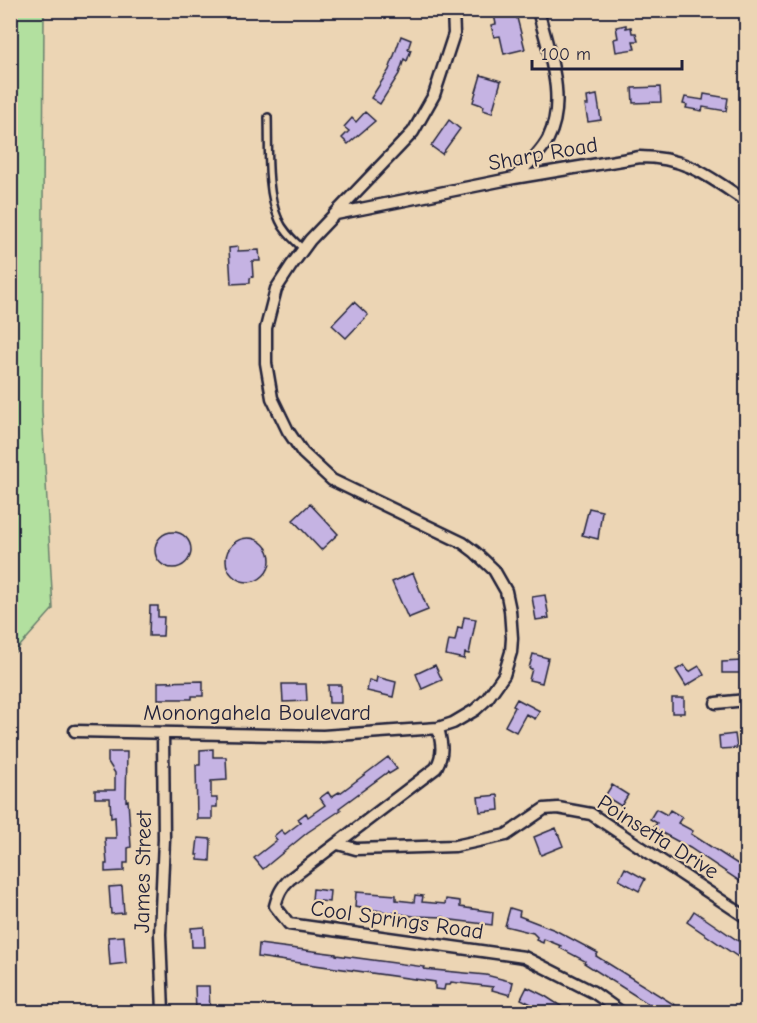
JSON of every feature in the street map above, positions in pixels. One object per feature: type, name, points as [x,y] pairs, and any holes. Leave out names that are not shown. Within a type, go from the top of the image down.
[{"type":"street","name":"Monongahela Boulevard","points":[[75,731],[323,736],[438,728],[453,723],[488,699],[504,675],[511,652],[510,610],[506,591],[494,570],[463,543],[332,480],[303,453],[288,431],[272,398],[266,363],[266,328],[276,289],[310,240],[412,132],[434,95],[454,34],[453,10]]},
{"type":"street","points":[[514,178],[533,159],[547,140],[557,110],[554,79],[538,10]]},
{"type":"street","name":"Sharp Road","points":[[336,214],[514,178],[640,157],[660,157],[695,168],[747,201]]},
{"type":"street","points":[[716,703],[747,700]]},
{"type":"street","name":"Cool Springs Road","points":[[438,728],[443,748],[436,768],[283,885],[275,906],[289,924],[524,957],[593,992],[621,1012]]},
{"type":"street","name":"James Street","points":[[163,733],[164,839],[160,934],[163,1012]]},
{"type":"street","name":"Poinsetta Drive","points":[[338,844],[356,849],[455,846],[506,835],[544,809],[578,810],[591,814],[747,917]]},
{"type":"lane","points":[[268,117],[269,165],[279,219],[286,232],[303,249]]},
{"type":"green space","points":[[11,10],[44,11],[42,411],[53,609],[11,656]]},
{"type":"building","points":[[493,10],[515,10],[525,49],[504,54],[500,36],[494,37],[491,25],[496,24]]},
{"type":"building","points":[[626,25],[626,28],[631,27],[632,33],[636,33],[638,41],[633,41],[635,49],[616,52],[614,39],[618,38],[616,27]]},
{"type":"building","points":[[401,36],[411,40],[408,49],[411,50],[407,61],[404,59],[399,74],[380,104],[371,98],[389,70]]},
{"type":"building","points":[[481,75],[501,81],[492,113],[483,110],[484,106],[473,102]]},
{"type":"building","points":[[660,87],[661,102],[633,103],[632,88]]},
{"type":"building","points":[[704,94],[728,98],[726,111],[703,107],[702,111],[686,108],[687,105],[683,104],[685,97],[703,100]]},
{"type":"building","points":[[597,95],[601,120],[588,122],[585,105],[588,105],[587,97]]},
{"type":"building","points":[[365,112],[375,121],[348,144],[342,138],[349,131],[344,127],[352,118],[356,122]]},
{"type":"building","points":[[449,120],[460,129],[442,154],[431,146]]},
{"type":"building","points":[[238,247],[238,251],[259,250],[260,261],[252,261],[253,277],[250,278],[250,283],[231,284],[229,248]]},
{"type":"building","points":[[354,302],[368,315],[346,338],[332,325]]},
{"type":"building","points":[[310,504],[338,534],[321,550],[293,520]]},
{"type":"building","points":[[589,508],[602,511],[598,539],[582,535]]},
{"type":"building","points":[[173,532],[186,537],[191,550],[186,563],[173,568],[160,563],[155,550],[160,537]]},
{"type":"building","points":[[248,538],[263,545],[270,560],[263,575],[248,582],[233,575],[226,560],[233,545]]},
{"type":"building","points":[[413,573],[428,610],[408,618],[392,582]]},
{"type":"building","points":[[545,595],[549,618],[536,620],[532,597]]},
{"type":"building","points":[[150,606],[158,606],[158,617],[164,617],[163,636],[149,636]]},
{"type":"building","points":[[464,617],[476,619],[469,654],[465,653],[464,659],[446,655],[449,640],[455,641],[458,627],[462,628]]},
{"type":"building","points":[[533,654],[548,658],[542,683],[529,680],[532,669],[529,668]]},
{"type":"building","points":[[742,661],[742,673],[722,673],[722,662]]},
{"type":"building","points":[[435,665],[442,680],[422,689],[416,674]]},
{"type":"building","points":[[684,665],[689,672],[699,666],[704,675],[686,686],[676,670]]},
{"type":"building","points":[[377,677],[396,682],[393,697],[367,691],[369,680],[376,682]]},
{"type":"building","points":[[203,681],[203,696],[192,696],[192,699],[158,699],[158,682]]},
{"type":"building","points":[[282,684],[306,684],[307,701],[283,702]]},
{"type":"building","points":[[328,685],[341,685],[341,703],[329,703]]},
{"type":"building","points":[[672,698],[684,698],[684,713],[672,713]]},
{"type":"building","points":[[517,699],[540,711],[535,719],[526,714],[516,732],[505,726]]},
{"type":"building","points":[[735,734],[737,748],[720,749],[719,736]]},
{"type":"building","points":[[213,749],[213,757],[226,757],[227,780],[211,781],[211,798],[217,798],[217,807],[212,807],[212,819],[197,819],[196,765],[200,765],[200,750]]},
{"type":"building","points":[[108,752],[127,752],[126,801],[128,800],[131,847],[128,848],[128,863],[124,863],[124,871],[105,872],[105,864],[107,864],[105,838],[116,838],[115,817],[111,818],[110,798],[95,798],[95,790],[115,790],[115,773],[108,762]]},
{"type":"building","points":[[388,757],[397,769],[389,774],[388,772],[339,808],[341,810],[308,832],[263,869],[254,858],[277,840],[274,836],[281,830],[285,834],[301,822],[298,819],[306,813],[308,817],[325,805],[320,798],[328,792],[331,797],[340,793]]},
{"type":"building","points":[[612,785],[628,795],[621,806],[605,796]]},
{"type":"building","points":[[498,795],[499,810],[480,812],[478,797]]},
{"type":"building","points":[[656,809],[667,815],[670,810],[682,817],[678,823],[693,831],[691,834],[747,870],[747,886],[690,848],[653,828],[657,823],[650,819]]},
{"type":"building","points":[[556,828],[563,846],[541,855],[534,837]]},
{"type":"building","points":[[198,838],[211,839],[210,861],[198,860],[198,855],[196,855]]},
{"type":"building","points":[[625,868],[645,879],[639,891],[619,880]]},
{"type":"building","points":[[122,886],[124,913],[111,914],[109,887]]},
{"type":"building","points":[[313,889],[330,891],[329,902],[312,900]]},
{"type":"building","points":[[356,892],[396,895],[396,900],[414,902],[415,895],[423,896],[422,902],[445,904],[446,899],[460,901],[460,907],[493,912],[492,925],[355,907]]},
{"type":"building","points":[[510,908],[520,911],[519,916],[555,930],[598,953],[596,956],[686,1012],[661,1012],[584,963],[585,961],[560,948],[561,946],[544,939],[543,943],[536,940],[537,937],[533,933],[505,926]]},
{"type":"building","points":[[694,911],[747,947],[747,963],[687,922]]},
{"type":"building","points":[[204,927],[205,947],[192,947],[191,928]]},
{"type":"building","points":[[124,936],[126,963],[110,965],[108,937]]},
{"type":"building","points":[[259,944],[425,967],[424,969],[486,975],[513,982],[510,995],[492,990],[493,987],[451,982],[450,985],[445,985],[444,990],[435,989],[435,982],[258,957]]},
{"type":"building","points":[[195,986],[209,986],[210,1012],[196,1012]]},
{"type":"building","points":[[527,987],[570,1012],[547,1012],[521,999]]}]
